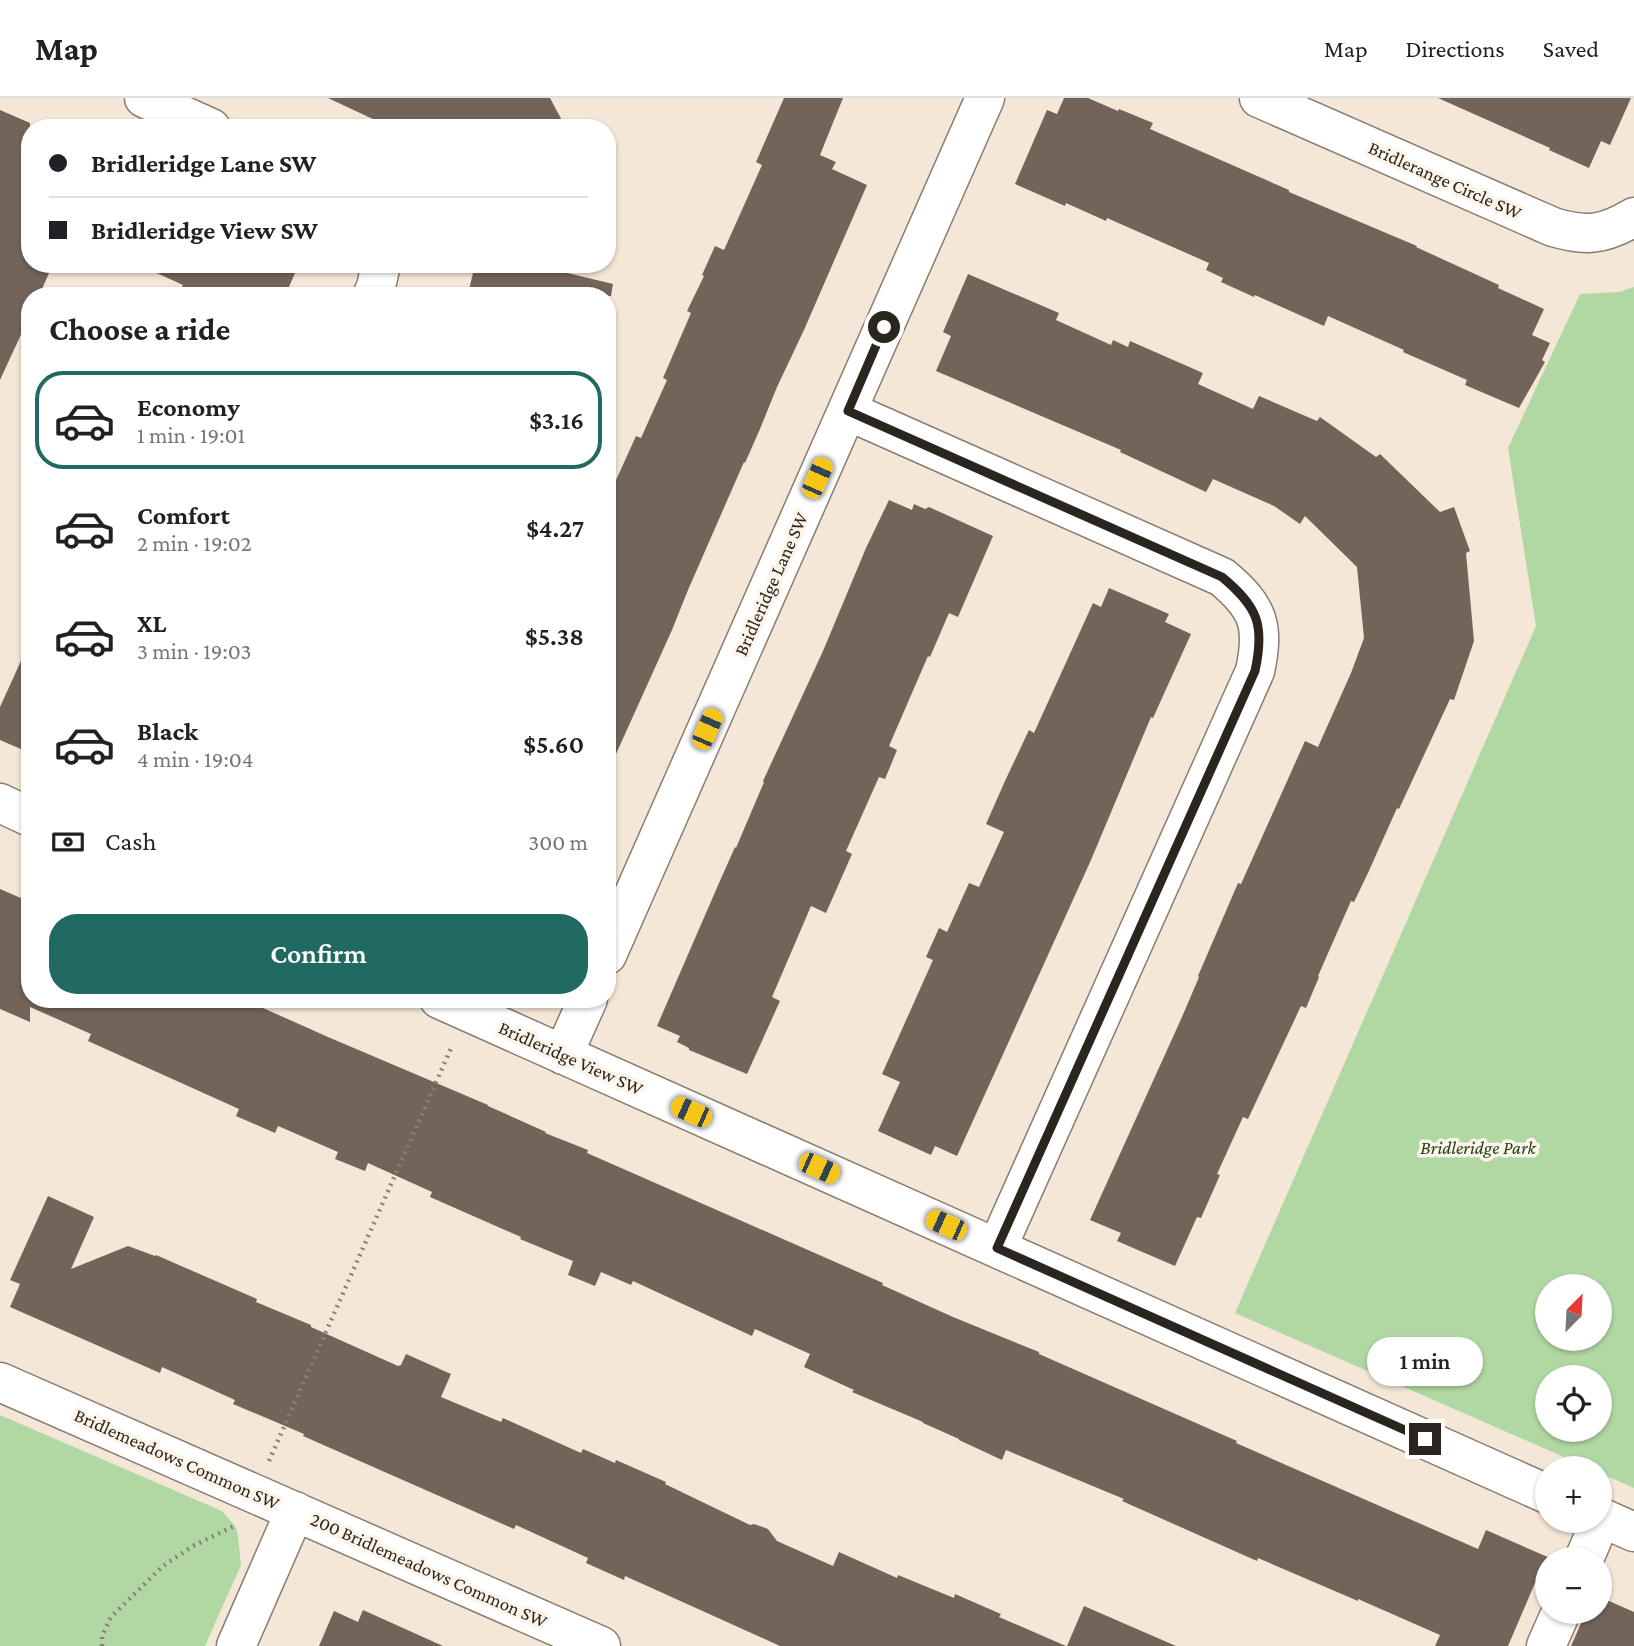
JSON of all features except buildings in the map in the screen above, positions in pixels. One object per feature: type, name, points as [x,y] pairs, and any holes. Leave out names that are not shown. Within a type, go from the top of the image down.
[{"type":"street","points":[[144,98],[191,119]]},
{"type":"street","name":"Bridleridge Lane SW","points":[[616,935],[985,98]]},
{"type":"street","name":"Bridlerange Circle SW","points":[[1259,98],[1571,233],[1595,234],[1619,226],[1634,217]]},
{"type":"street","points":[[848,411],[1222,577],[1241,593],[1259,628],[1260,647],[1255,671],[997,1248]]},
{"type":"street","points":[[0,803],[21,813]]},
{"type":"street","name":"Bridleridge View SW","points":[[460,1008],[1535,1489]]},
{"type":"street","points":[[563,1055],[584,1008]]},
{"type":"street","name":"Bridlemeadows Common SW","points":[[0,1381],[295,1511],[236,1646]]},
{"type":"street","name":"200 Bridlemeadows Common SW","points":[[295,1511],[601,1646]]},
{"type":"street","points":[[1612,1524],[1634,1532]]},
{"type":"street","points":[[1546,1646],[1556,1624]]},
{"type":"path","points":[[264,1471],[452,1008]]},
{"type":"path","points":[[102,1646],[102,1636],[111,1617],[163,1566],[193,1546],[235,1526]]},
{"type":"green space","name":"Bridleridge Park","points":[[1634,287],[1634,1488],[1612,1478],[1612,1456],[1562,1456],[1235,1313],[1536,626],[1508,448],[1580,294],[1619,292]]},
{"type":"green space","points":[[0,1415],[222,1511],[235,1526],[241,1565],[205,1646],[0,1646]]},
{"type":"route","points":[[884,327],[848,411],[1222,577],[1241,593],[1259,628],[1260,647],[1255,671],[997,1248],[1425,1439]]}]
